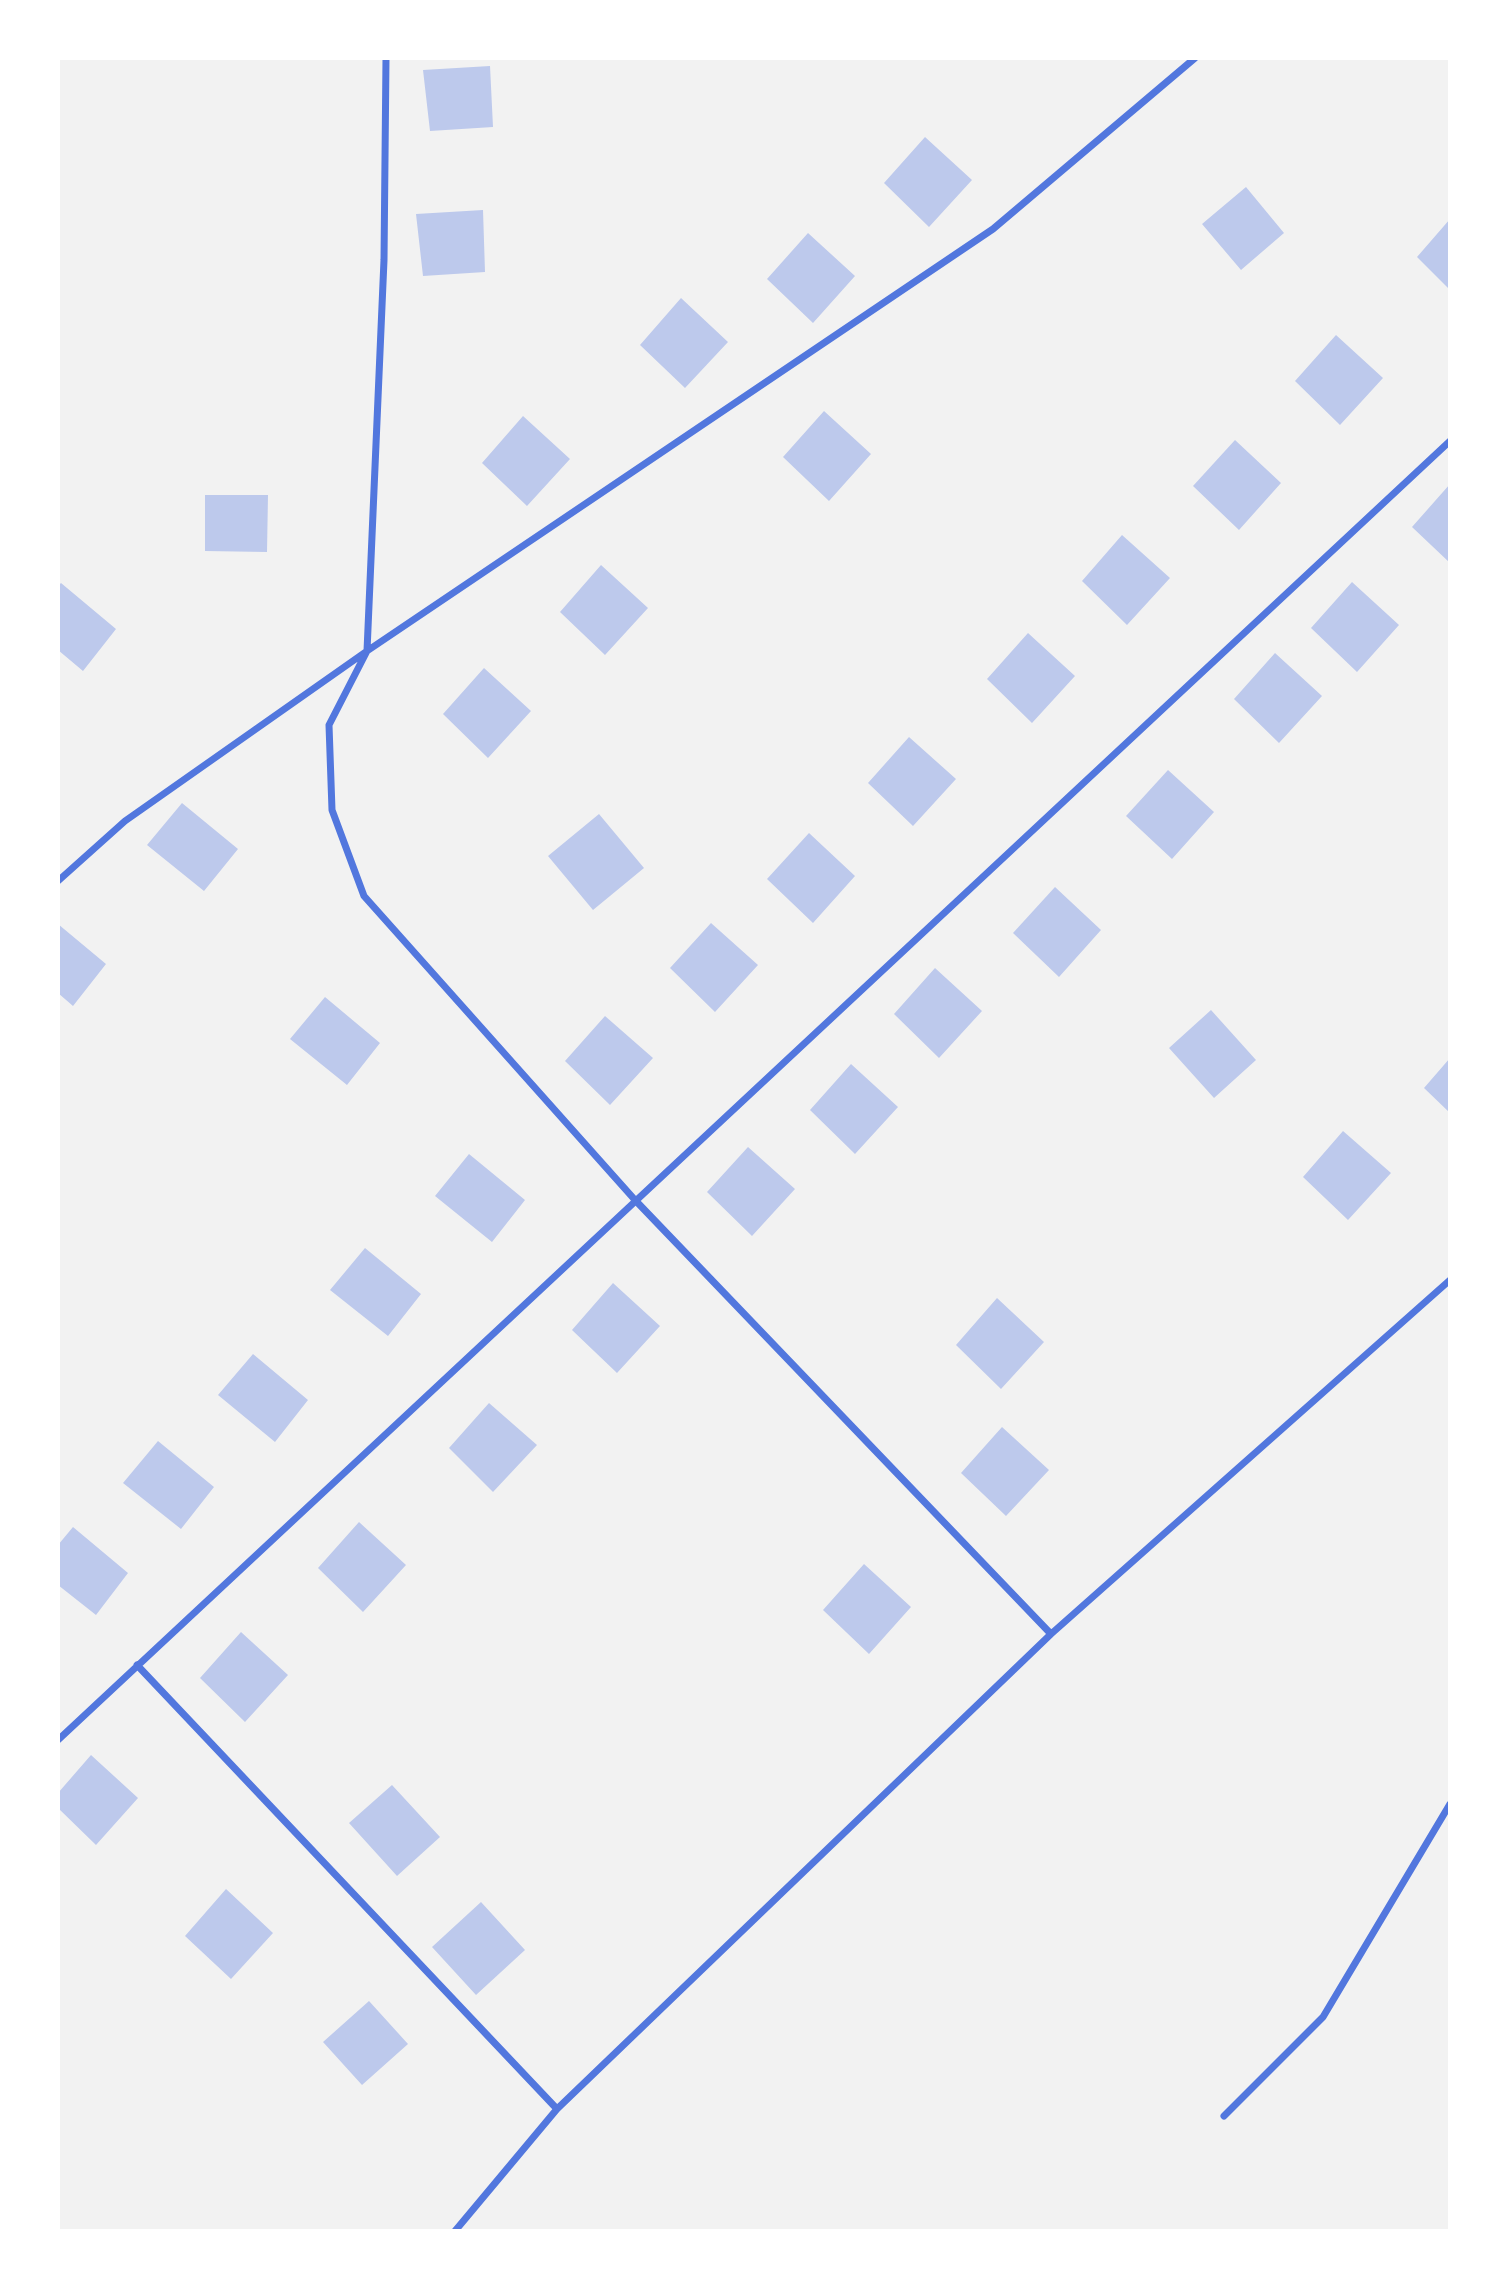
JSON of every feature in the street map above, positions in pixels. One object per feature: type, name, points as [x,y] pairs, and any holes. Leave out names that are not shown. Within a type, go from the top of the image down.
[{"type":"street","points":[[386,58],[384,260],[367,651],[329,725],[332,810],[364,896],[635,1200],[1051,1634]]},
{"type":"street","points":[[58,881],[125,821],[367,651],[993,229],[1195,58]]},
{"type":"street","points":[[58,1740],[1450,441]]},
{"type":"street","points":[[455,2231],[557,2109],[1051,1634],[1450,1280]]},
{"type":"street","points":[[137,1665],[557,2109]]},
{"type":"street","points":[[1224,2116],[1323,2017],[1450,1804]]},
{"type":"building","points":[[490,66],[493,127],[430,131],[423,70]]},
{"type":"building","points":[[925,137],[972,180],[929,227],[884,183]]},
{"type":"building","points":[[1246,187],[1284,233],[1241,270],[1202,224]]},
{"type":"building","points":[[483,210],[485,272],[423,276],[416,214]]},
{"type":"building","points":[[1450,219],[1450,290],[1417,257]]},
{"type":"building","points":[[808,233],[855,276],[813,323],[767,279]]},
{"type":"building","points":[[681,298],[728,342],[685,388],[640,345]]},
{"type":"building","points":[[1336,335],[1383,378],[1340,425],[1295,381]]},
{"type":"building","points":[[824,411],[871,454],[829,501],[783,457]]},
{"type":"building","points":[[523,416],[570,459],[527,506],[482,463]]},
{"type":"building","points":[[1235,440],[1281,483],[1239,530],[1193,486]]},
{"type":"building","points":[[1450,484],[1450,563],[1412,527]]},
{"type":"building","points":[[205,495],[268,495],[267,552],[205,551]]},
{"type":"building","points":[[1122,535],[1170,578],[1127,625],[1082,581]]},
{"type":"building","points":[[601,565],[648,608],[605,655],[560,612]]},
{"type":"building","points":[[1352,582],[1399,625],[1357,672],[1311,628]]},
{"type":"building","points":[[61,583],[116,629],[83,671],[58,650],[58,586]]},
{"type":"building","points":[[1028,633],[1075,676],[1032,723],[987,679]]},
{"type":"building","points":[[1275,653],[1322,696],[1279,743],[1234,699]]},
{"type":"building","points":[[484,668],[531,711],[488,758],[443,714]]},
{"type":"building","points":[[909,737],[956,779],[913,826],[868,783]]},
{"type":"building","points":[[1168,770],[1214,812],[1172,859],[1126,816]]},
{"type":"building","points":[[182,803],[238,849],[204,891],[147,845]]},
{"type":"building","points":[[599,814],[644,868],[593,910],[548,856]]},
{"type":"building","points":[[809,833],[855,876],[813,923],[767,879]]},
{"type":"building","points":[[1055,887],[1101,930],[1059,977],[1013,933]]},
{"type":"building","points":[[711,923],[758,965],[715,1012],[670,968]]},
{"type":"building","points":[[58,924],[106,964],[73,1006],[58,993]]},
{"type":"building","points":[[935,968],[982,1011],[939,1058],[894,1014]]},
{"type":"building","points":[[325,997],[380,1043],[347,1085],[290,1039]]},
{"type":"building","points":[[1211,1010],[1256,1060],[1214,1098],[1169,1048]]},
{"type":"building","points":[[605,1016],[653,1058],[610,1105],[565,1061]]},
{"type":"building","points":[[1450,1058],[1450,1113],[1424,1088]]},
{"type":"building","points":[[851,1064],[898,1107],[855,1154],[810,1110]]},
{"type":"building","points":[[1343,1131],[1391,1173],[1348,1220],[1303,1177]]},
{"type":"building","points":[[748,1147],[795,1189],[752,1236],[707,1192]]},
{"type":"building","points":[[469,1154],[525,1200],[492,1242],[435,1196]]},
{"type":"building","points":[[365,1248],[421,1294],[388,1336],[330,1290]]},
{"type":"building","points":[[613,1283],[660,1326],[617,1373],[572,1330]]},
{"type":"building","points":[[997,1298],[1044,1342],[1001,1389],[956,1345]]},
{"type":"building","points":[[253,1354],[308,1400],[275,1442],[218,1395]]},
{"type":"building","points":[[489,1403],[537,1445],[493,1492],[449,1448]]},
{"type":"building","points":[[1002,1427],[1049,1470],[1006,1516],[961,1473]]},
{"type":"building","points":[[158,1441],[214,1487],[181,1529],[123,1483]]},
{"type":"building","points":[[359,1522],[406,1565],[363,1612],[318,1568]]},
{"type":"building","points":[[73,1527],[128,1573],[96,1615],[58,1585],[58,1545]]},
{"type":"building","points":[[864,1564],[911,1607],[869,1654],[823,1610]]},
{"type":"building","points":[[241,1632],[288,1675],[245,1722],[200,1678]]},
{"type":"building","points":[[91,1755],[138,1798],[96,1845],[58,1808],[58,1793]]},
{"type":"building","points":[[392,1785],[440,1837],[397,1876],[349,1823]]},
{"type":"building","points":[[226,1889],[273,1933],[231,1979],[185,1936]]},
{"type":"building","points":[[481,1902],[525,1950],[476,1995],[432,1947]]},
{"type":"building","points":[[369,2001],[408,2044],[362,2085],[323,2042]]}]
